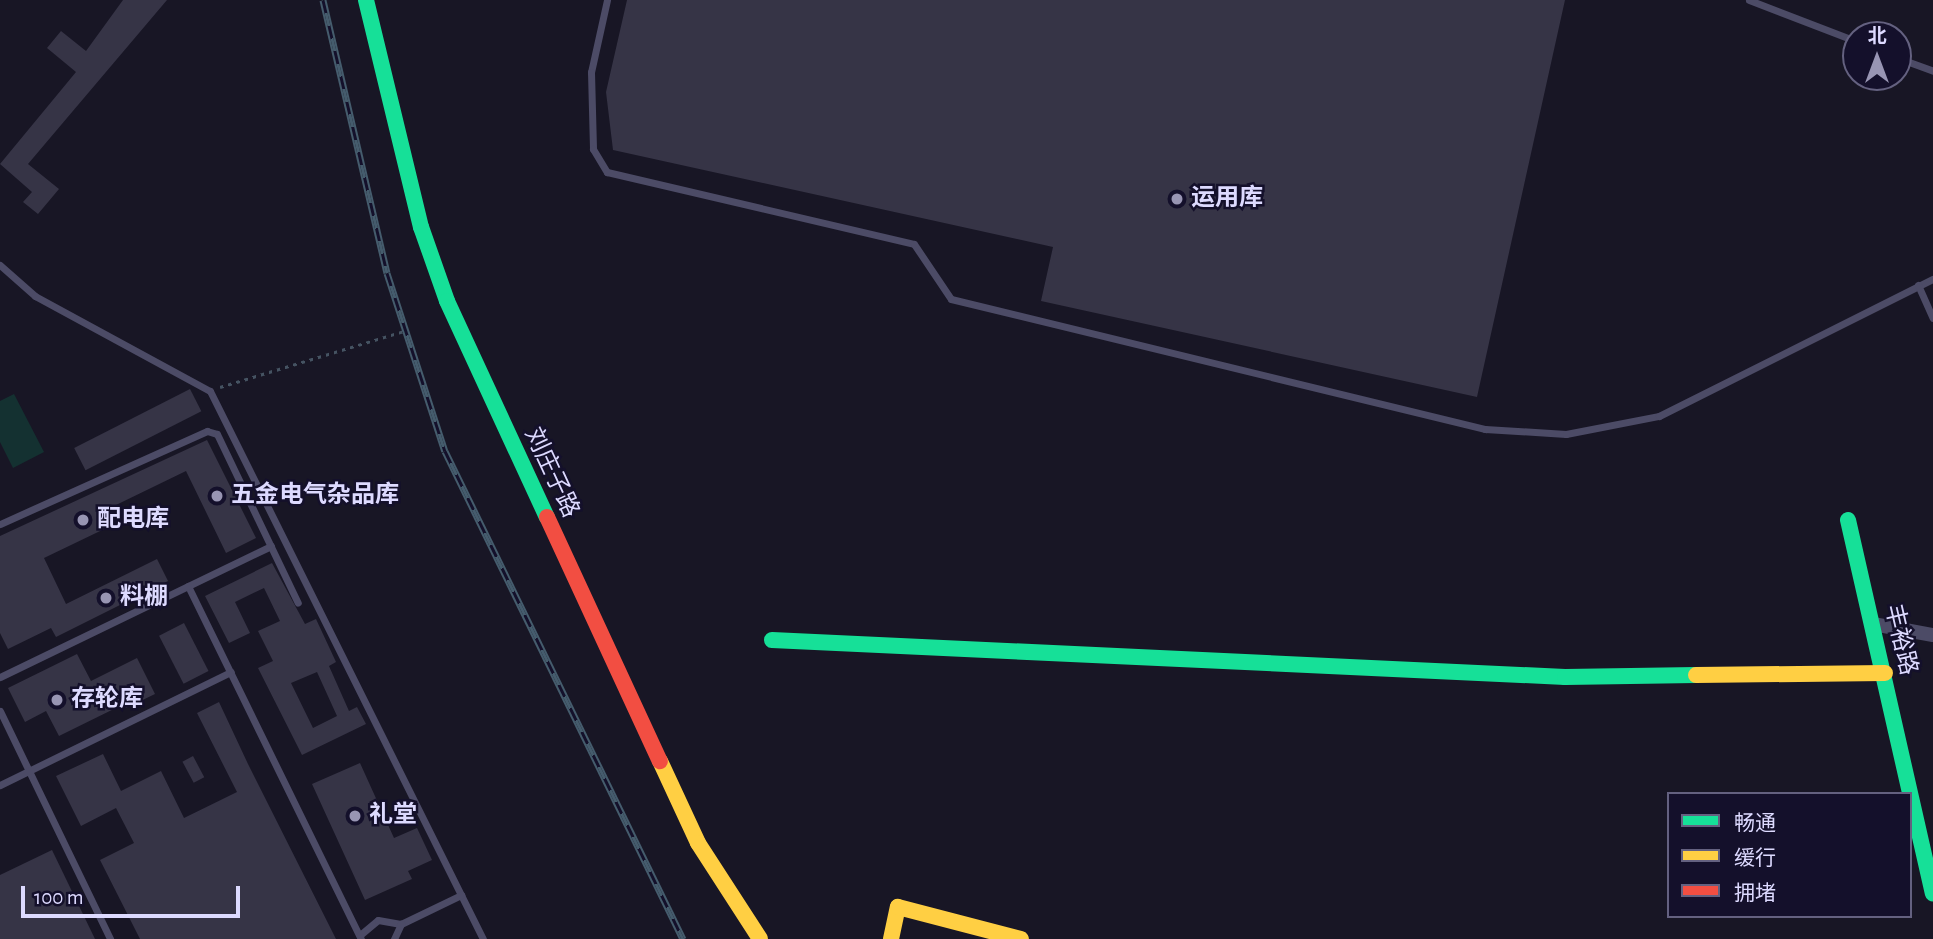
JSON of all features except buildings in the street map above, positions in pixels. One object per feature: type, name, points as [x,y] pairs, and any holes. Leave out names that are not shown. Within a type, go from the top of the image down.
[{"type":"street","name":"刘庄子路","points":[[366,0],[421,227],[447,301],[698,843],[760,939]]},
{"type":"street","name":"丰裕路","points":[[1848,520],[1911,792]]},
{"type":"street","points":[[1873,624],[1933,635]]},
{"type":"street","points":[[772,640],[1565,677],[1885,673]]},
{"type":"street","name":"丰裕路","points":[[1912,796],[1933,892]]},
{"type":"street","points":[[891,939],[898,907],[1021,939]]},
{"type":"lane","points":[[607,0],[591,72],[593,149],[607,172],[914,244],[951,299],[1485,429],[1566,433],[1659,416],[1933,279]]},
{"type":"lane","points":[[1749,0],[1842,36]]},
{"type":"lane","points":[[1912,63],[1933,71]]},
{"type":"lane","points":[[0,265],[35,296],[210,391],[483,939]]},
{"type":"lane","points":[[1918,285],[1933,318]]},
{"type":"lane","points":[[0,524],[207,430],[217,434],[298,603]]},
{"type":"lane","points":[[0,677],[271,546]]},
{"type":"lane","points":[[188,586],[360,937],[378,920],[401,924],[461,895]]},
{"type":"lane","points":[[0,785],[231,672]]},
{"type":"lane","points":[[0,711],[110,939]]},
{"type":"lane","points":[[394,939],[401,924]]},
{"type":"path","points":[[210,391],[404,331]]},
{"type":"green space","points":[[14,394],[44,452],[13,468],[0,442],[0,401]]},
{"type":"railway","points":[[323,0],[387,273],[445,451],[683,939]]},
{"type":"traffic: fast","points":[[366,0],[421,227],[447,301],[547,517]]},
{"type":"traffic: fast","points":[[1848,520],[1910,792]]},
{"type":"traffic: fast","points":[[772,640],[1565,677],[1696,675]]},
{"type":"traffic: fast","points":[[1912,801],[1933,893]]},
{"type":"traffic: slow","points":[[1696,675],[1885,673]]},
{"type":"traffic: slow","points":[[660,761],[698,843],[760,939]]},
{"type":"traffic: slow","points":[[891,939],[898,907],[1021,939]]},
{"type":"traffic: jam","points":[[547,517],[660,761]]},
{"type":"place","name":"运用库","points":[[1177,199]]},
{"type":"place","name":"五金电气杂品库","points":[[217,496]]},
{"type":"place","name":"配电库","points":[[83,520]]},
{"type":"place","name":"料棚","points":[[106,598]]},
{"type":"place","name":"存轮库","points":[[57,700]]},
{"type":"place","name":"礼堂","points":[[355,816]]}]
